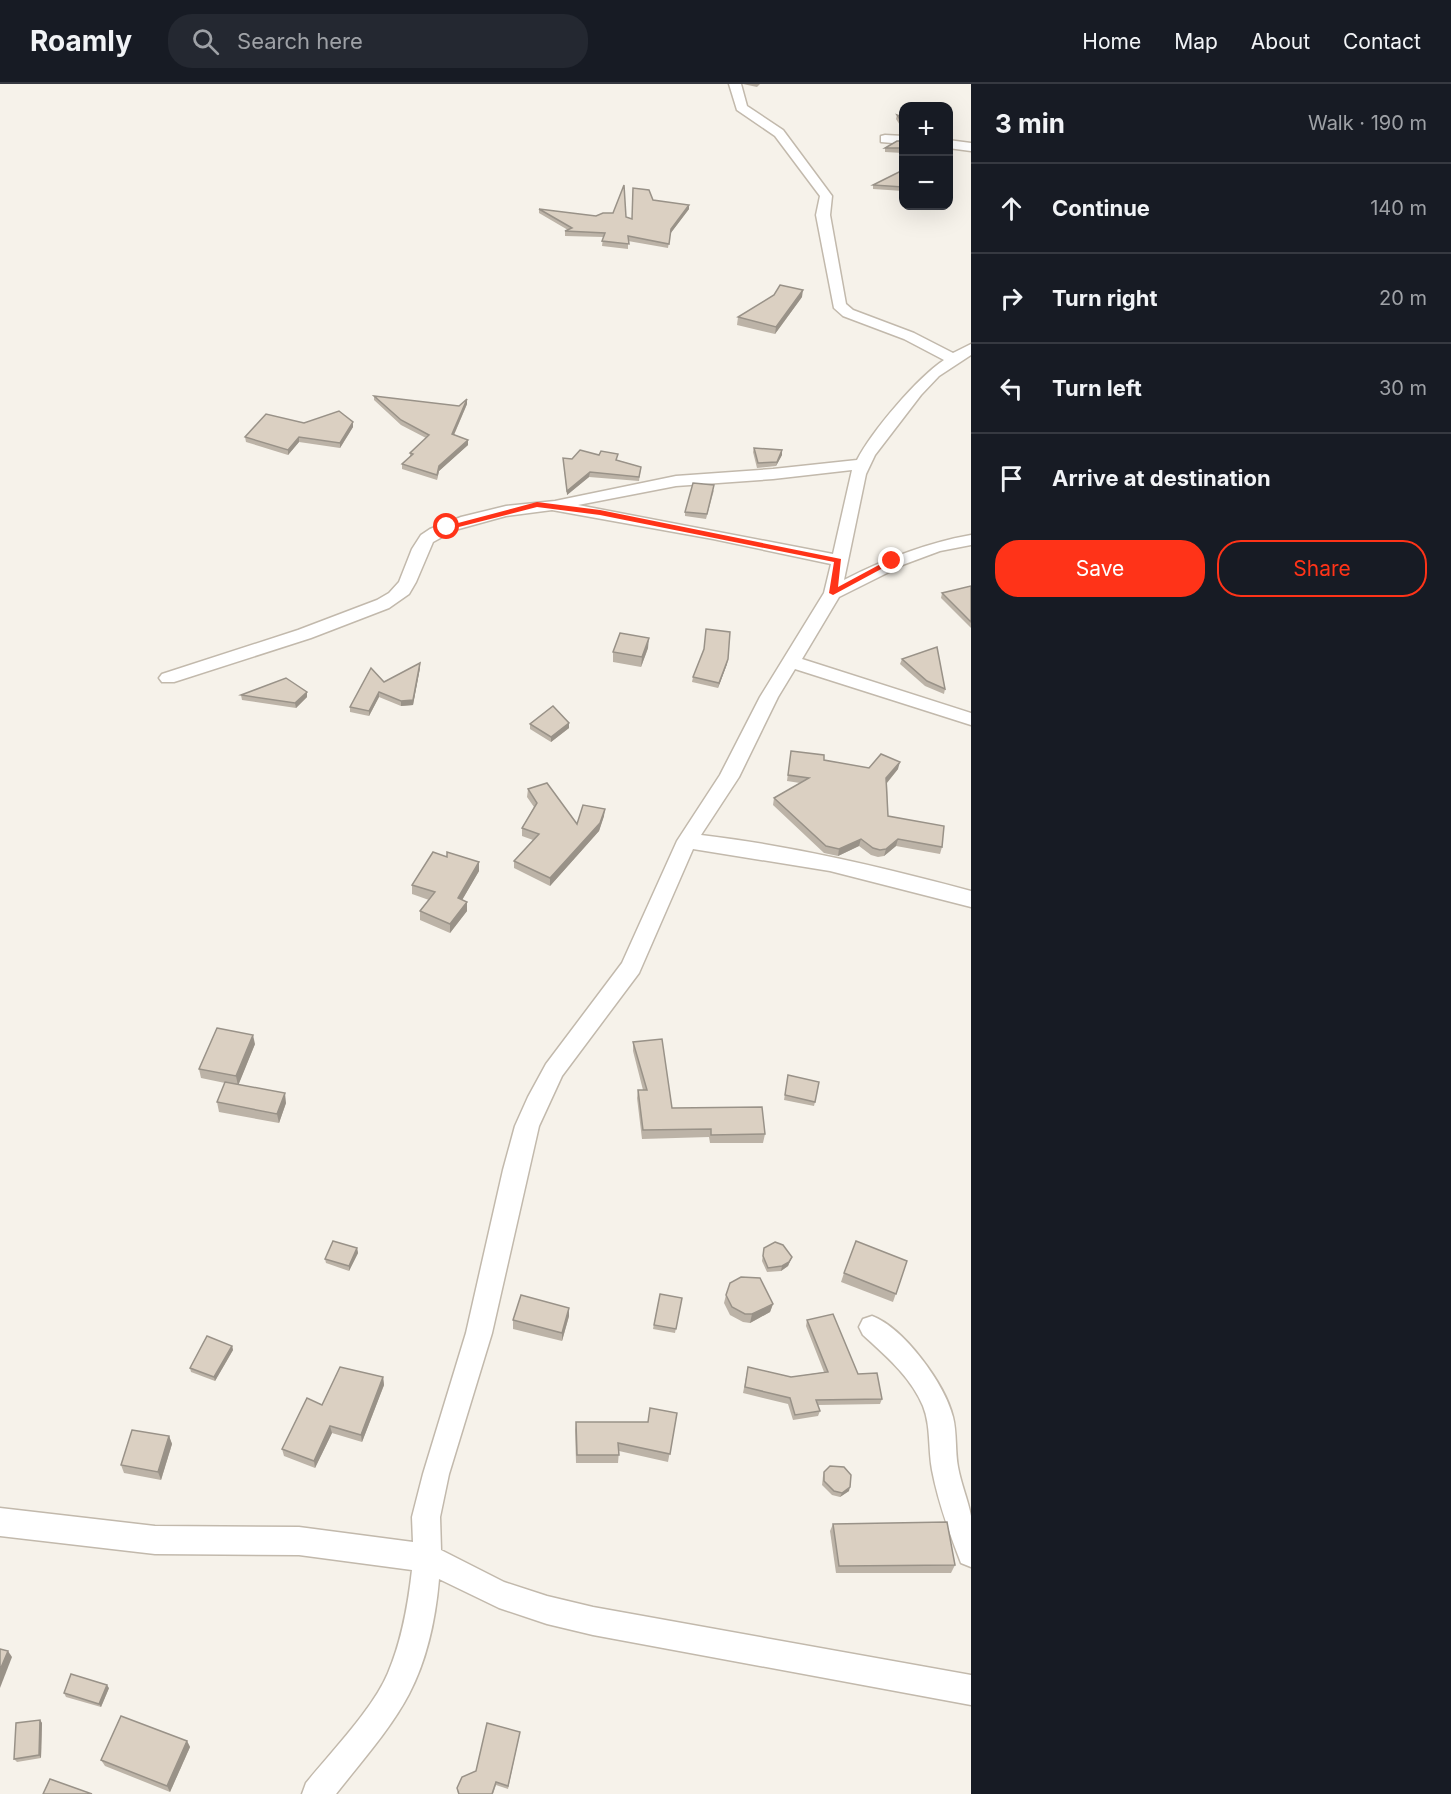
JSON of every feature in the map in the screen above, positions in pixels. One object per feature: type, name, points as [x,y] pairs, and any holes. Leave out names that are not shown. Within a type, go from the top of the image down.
[{"type":"street","points":[[735,84],[738,88],[741,107],[779,133],[826,196],[823,215],[839,305],[848,313],[909,336],[953,359]]},
{"type":"street","points":[[885,139],[899,140]]},
{"type":"street","points":[[953,145],[971,147]]},
{"type":"street","points":[[317,1794],[374,1722],[399,1683],[413,1643],[423,1599],[428,1558],[426,1517],[436,1474],[479,1333],[515,1170],[527,1126],[539,1097],[554,1070],[631,967],[687,841],[731,774],[790,661],[833,593],[838,560],[858,474],[868,454],[916,392],[934,373],[971,348]]},
{"type":"street","points":[[552,505],[666,482],[863,464]]},
{"type":"street","points":[[168,678],[296,637],[390,601],[407,588],[417,559],[428,538],[447,527],[537,504],[691,529],[838,560]]},
{"type":"street","points":[[833,593],[892,561],[971,540]]},
{"type":"street","points":[[790,661],[971,719]]},
{"type":"street","points":[[687,841],[736,846],[801,857],[925,885],[971,899]]},
{"type":"street","points":[[872,1327],[903,1356],[931,1393],[940,1414],[943,1453],[953,1507],[971,1553]]},
{"type":"street","points":[[0,1522],[155,1540],[299,1541],[428,1558],[499,1594],[547,1610],[593,1621],[971,1690]]},
{"type":"building","points":[[897,141],[899,141],[899,148],[885,148]]},
{"type":"building","points":[[899,172],[899,187],[873,185]]},
{"type":"building","points":[[624,185],[626,217],[632,219],[633,188],[649,190],[653,200],[689,205],[671,229],[669,244],[628,236],[629,244],[602,241],[605,233],[565,231],[572,228],[539,209],[596,216],[613,213]]},
{"type":"building","points":[[780,285],[803,290],[776,327],[738,317],[774,295]]},
{"type":"building","points":[[374,396],[459,406],[467,399],[452,434],[468,440],[439,466],[437,475],[402,464],[429,435],[401,420]]},
{"type":"building","points":[[339,411],[353,422],[340,443],[299,437],[288,450],[245,437],[266,414],[304,423]]},
{"type":"building","points":[[754,448],[782,450],[777,462],[758,463]]},
{"type":"building","points":[[580,450],[599,455],[601,451],[618,454],[616,460],[641,467],[639,477],[590,472],[567,491],[563,458],[572,459]]},
{"type":"building","points":[[693,483],[714,485],[707,514],[685,512]]},
{"type":"building","points":[[971,586],[971,622],[942,593]]},
{"type":"building","points":[[706,629],[730,632],[728,659],[719,683],[693,677],[704,649]]},
{"type":"building","points":[[620,633],[649,638],[642,657],[613,652]]},
{"type":"building","points":[[937,647],[945,689],[927,681],[902,659]]},
{"type":"building","points":[[420,663],[413,700],[401,701],[379,692],[369,711],[350,707],[371,668],[384,682]]},
{"type":"building","points":[[286,678],[307,692],[295,703],[241,695]]},
{"type":"building","points":[[553,706],[569,723],[551,737],[530,724]]},
{"type":"building","points":[[791,751],[824,755],[824,760],[869,768],[881,754],[900,762],[886,778],[888,816],[944,826],[942,847],[898,839],[886,849],[880,850],[861,839],[839,849],[826,846],[774,798],[809,778],[788,775]]},
{"type":"building","points":[[547,783],[577,824],[583,805],[605,809],[600,823],[550,878],[514,861],[539,834],[522,828],[537,803],[528,789]]},
{"type":"building","points":[[433,852],[447,857],[447,852],[479,862],[458,898],[467,902],[450,924],[420,911],[435,892],[412,885]]},
{"type":"building","points":[[217,1028],[253,1035],[236,1076],[199,1069]]},
{"type":"building","points":[[662,1039],[672,1108],[762,1107],[765,1134],[711,1135],[711,1129],[643,1130],[638,1090],[647,1090],[633,1042]]},
{"type":"building","points":[[788,1075],[819,1082],[815,1102],[785,1095]]},
{"type":"building","points":[[225,1082],[285,1093],[277,1114],[217,1102]]},
{"type":"building","points":[[333,1241],[357,1248],[349,1266],[325,1259]]},
{"type":"building","points":[[856,1241],[907,1261],[896,1294],[844,1273]]},
{"type":"building","points":[[775,1242],[783,1245],[792,1257],[782,1266],[768,1268],[763,1256],[764,1248]]},
{"type":"building","points":[[741,1277],[760,1278],[773,1304],[752,1314],[745,1314],[732,1307],[726,1295],[730,1283]]},
{"type":"building","points":[[660,1294],[682,1298],[676,1329],[654,1325]]},
{"type":"building","points":[[521,1295],[569,1308],[562,1333],[513,1320]]},
{"type":"building","points":[[833,1314],[858,1374],[877,1373],[882,1399],[816,1400],[820,1411],[795,1415],[790,1398],[745,1387],[748,1367],[791,1377],[828,1372],[807,1320]]},
{"type":"building","points":[[207,1336],[232,1346],[214,1377],[190,1368]]},
{"type":"building","points":[[340,1367],[383,1377],[361,1435],[330,1426],[314,1461],[282,1449],[307,1398],[322,1405]]},
{"type":"building","points":[[650,1408],[677,1413],[670,1454],[618,1443],[619,1455],[577,1455],[576,1422],[648,1422]]},
{"type":"building","points":[[132,1430],[169,1436],[158,1472],[121,1465]]},
{"type":"building","points":[[830,1466],[844,1467],[851,1475],[850,1487],[842,1493],[834,1491],[824,1481],[824,1472]]},
{"type":"building","points":[[947,1522],[955,1565],[839,1566],[833,1524]]},
{"type":"building","points":[[0,1649],[8,1651],[0,1670]]},
{"type":"building","points":[[71,1674],[107,1685],[99,1704],[64,1693]]},
{"type":"building","points":[[121,1716],[187,1741],[167,1786],[101,1760]]},
{"type":"building","points":[[40,1720],[39,1755],[14,1759],[16,1723]]},
{"type":"building","points":[[487,1723],[520,1732],[508,1786],[496,1782],[492,1794],[459,1794],[457,1788],[462,1777],[476,1771]]},
{"type":"building","points":[[50,1779],[92,1794],[43,1794]]},
{"type":"route","points":[[447,527],[537,504],[600,513],[838,560],[833,593],[892,561]]}]
